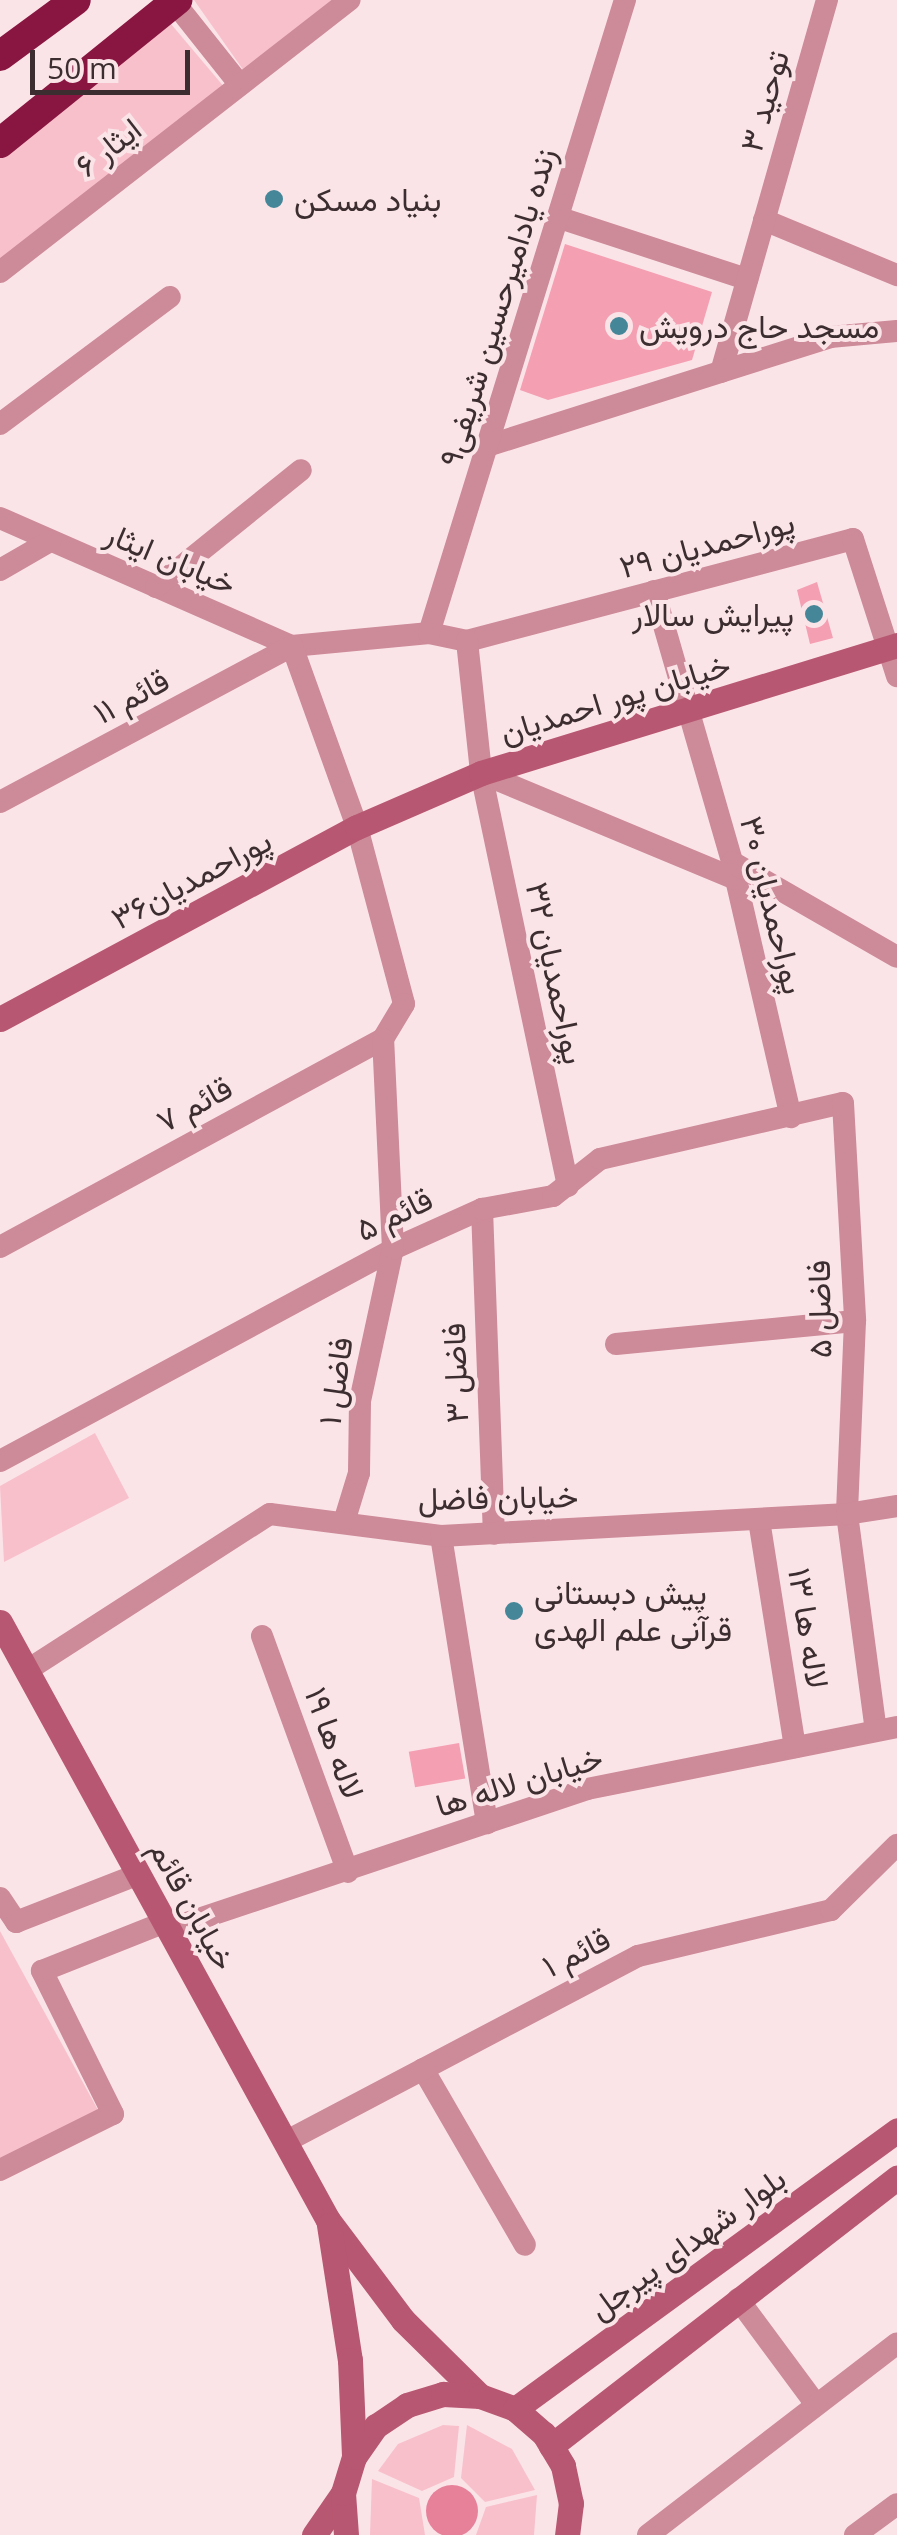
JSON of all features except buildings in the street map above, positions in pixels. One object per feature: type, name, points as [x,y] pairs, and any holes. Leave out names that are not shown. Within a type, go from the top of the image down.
[{"type":"highway","points":[[0,56],[76,0]]},
{"type":"highway","points":[[0,143],[176,1]]},
{"type":"street","name":"ایثار ۶","points":[[0,272],[350,0]]},
{"type":"street","name":"زنده یادامیرحسین شریفی۹","points":[[429,633],[625,0]]},
{"type":"street","name":"توحید ۳","points":[[721,372],[827,0]]},
{"type":"street","points":[[176,1],[240,86]]},
{"type":"street","points":[[560,218],[748,279]]},
{"type":"street","points":[[764,220],[897,275]]},
{"type":"street","points":[[0,424],[170,297]]},
{"type":"street","points":[[487,446],[830,338],[897,331]]},
{"type":"street","points":[[156,587],[301,470]]},
{"type":"street","name":"خیابان ایثار","points":[[0,518],[292,646],[319,647],[429,633],[467,640]]},
{"type":"street","name":"پوراحمدیان ۲۹","points":[[467,640],[853,538],[891,646]]},
{"type":"street","points":[[0,570],[50,540]]},
{"type":"street","name":"پوراحمدیان ۳۰","points":[[654,591],[734,871],[791,1117]]},
{"type":"street","name":"پوراحمدیان ۳۲","points":[[467,640],[481,773],[568,1186]]},
{"type":"street","points":[[292,646],[357,827],[404,1004],[383,1039]]},
{"type":"street","name":"قائم ۱۱","points":[[0,802],[292,646]]},
{"type":"street","points":[[891,646],[897,676]]},
{"type":"street","name":"خیابان پور احمدیان","points":[[357,827],[481,773],[891,646]]},
{"type":"street","points":[[481,773],[734,871],[897,957]]},
{"type":"street","name":"پوراحمدیان۳۶","points":[[0,1019],[357,827]]},
{"type":"street","name":"قائم ۷","points":[[0,1247],[383,1039]]},
{"type":"street","name":"فاضل ۱","points":[[344,1522],[358,1473],[360,1401],[392,1249],[383,1039]]},
{"type":"street","name":"قائم ۵","points":[[0,1461],[392,1249],[482,1209],[554,1196],[600,1159],[844,1104]]},
{"type":"street","name":"فاضل ۵","points":[[844,1104],[855,1321],[846,1514],[887,1728]]},
{"type":"street","name":"فاضل ۳","points":[[482,1209],[494,1534]]},
{"type":"street","points":[[616,1344],[855,1321]]},
{"type":"street","name":"خیابان فاضل","points":[[26,1672],[270,1514],[440,1536],[759,1520],[897,1506]]},
{"type":"street","name":"لاله ها ۱۳","points":[[759,1520],[794,1747]]},
{"type":"street","points":[[440,1536],[487,1823]]},
{"type":"street","name":"خیابان قائم","points":[[0,1622],[328,2220]]},
{"type":"street","name":"لاله ها ۱۹","points":[[262,1636],[348,1872]]},
{"type":"street","name":"خیابان لاله ها","points":[[0,2170],[112,2114],[42,1971],[167,1925],[348,1872],[587,1789],[887,1728]]},
{"type":"street","name":"قائم ۱","points":[[286,2142],[638,1956],[831,1910],[897,1844]]},
{"type":"street","points":[[0,1898],[16,1922],[139,1874]]},
{"type":"street","points":[[423,2069],[525,2245]]},
{"type":"street","name":"بلوار شهدای پیرجل","points":[[516,2410],[897,2130]]},
{"type":"street","points":[[551,2446],[897,2178]]},
{"type":"street","points":[[328,2220],[404,2320],[480,2396]]},
{"type":"street","points":[[328,2220],[350,2360],[354,2457]]},
{"type":"street","points":[[738,2298],[815,2404]]},
{"type":"street","points":[[648,2535],[897,2344]]},
{"type":"street","points":[[314,2535],[343,2493],[354,2457],[376,2426],[407,2404],[443,2394],[480,2396],[516,2410],[551,2446],[571,2503],[567,2535]]},
{"type":"street","points":[[343,2493],[346,2535]]},
{"type":"street","points":[[855,2535],[897,2504]]},
{"type":"shaded area","points":[[194,0],[335,0],[244,71]]},
{"type":"shaded area","points":[[171,24],[225,88],[0,261],[0,149]]},
{"type":"shaded area","points":[[95,1433],[129,1498],[4,1562],[0,1486]]},
{"type":"shaded area","points":[[0,1931],[98,2110],[0,2159]]},
{"type":"shaded area","points":[[443,2425],[459,2426],[454,2477],[422,2491],[378,2471],[398,2444]]},
{"type":"shaded area","points":[[467,2425],[512,2449],[535,2490],[485,2502],[461,2478]]},
{"type":"shaded area","points":[[372,2479],[419,2498],[425,2535],[370,2535]]},
{"type":"shaded area","points":[[452,2485],[470,2493],[478,2511],[470,2529],[452,2537],[434,2529],[426,2511],[434,2493]]},
{"type":"shaded area","points":[[537,2495],[534,2535],[476,2535],[486,2507]]},
{"type":"place","name":"بنیاد مسکن","points":[[274,199]]},
{"type":"place","name":"مسجد حاج درویش","points":[[619,326]]},
{"type":"place","name":"پیرایش سالار","points":[[814,614]]},
{"type":"place","name":"پیش دبستانی قرآنی علم الهدی","points":[[514,1611]]}]
